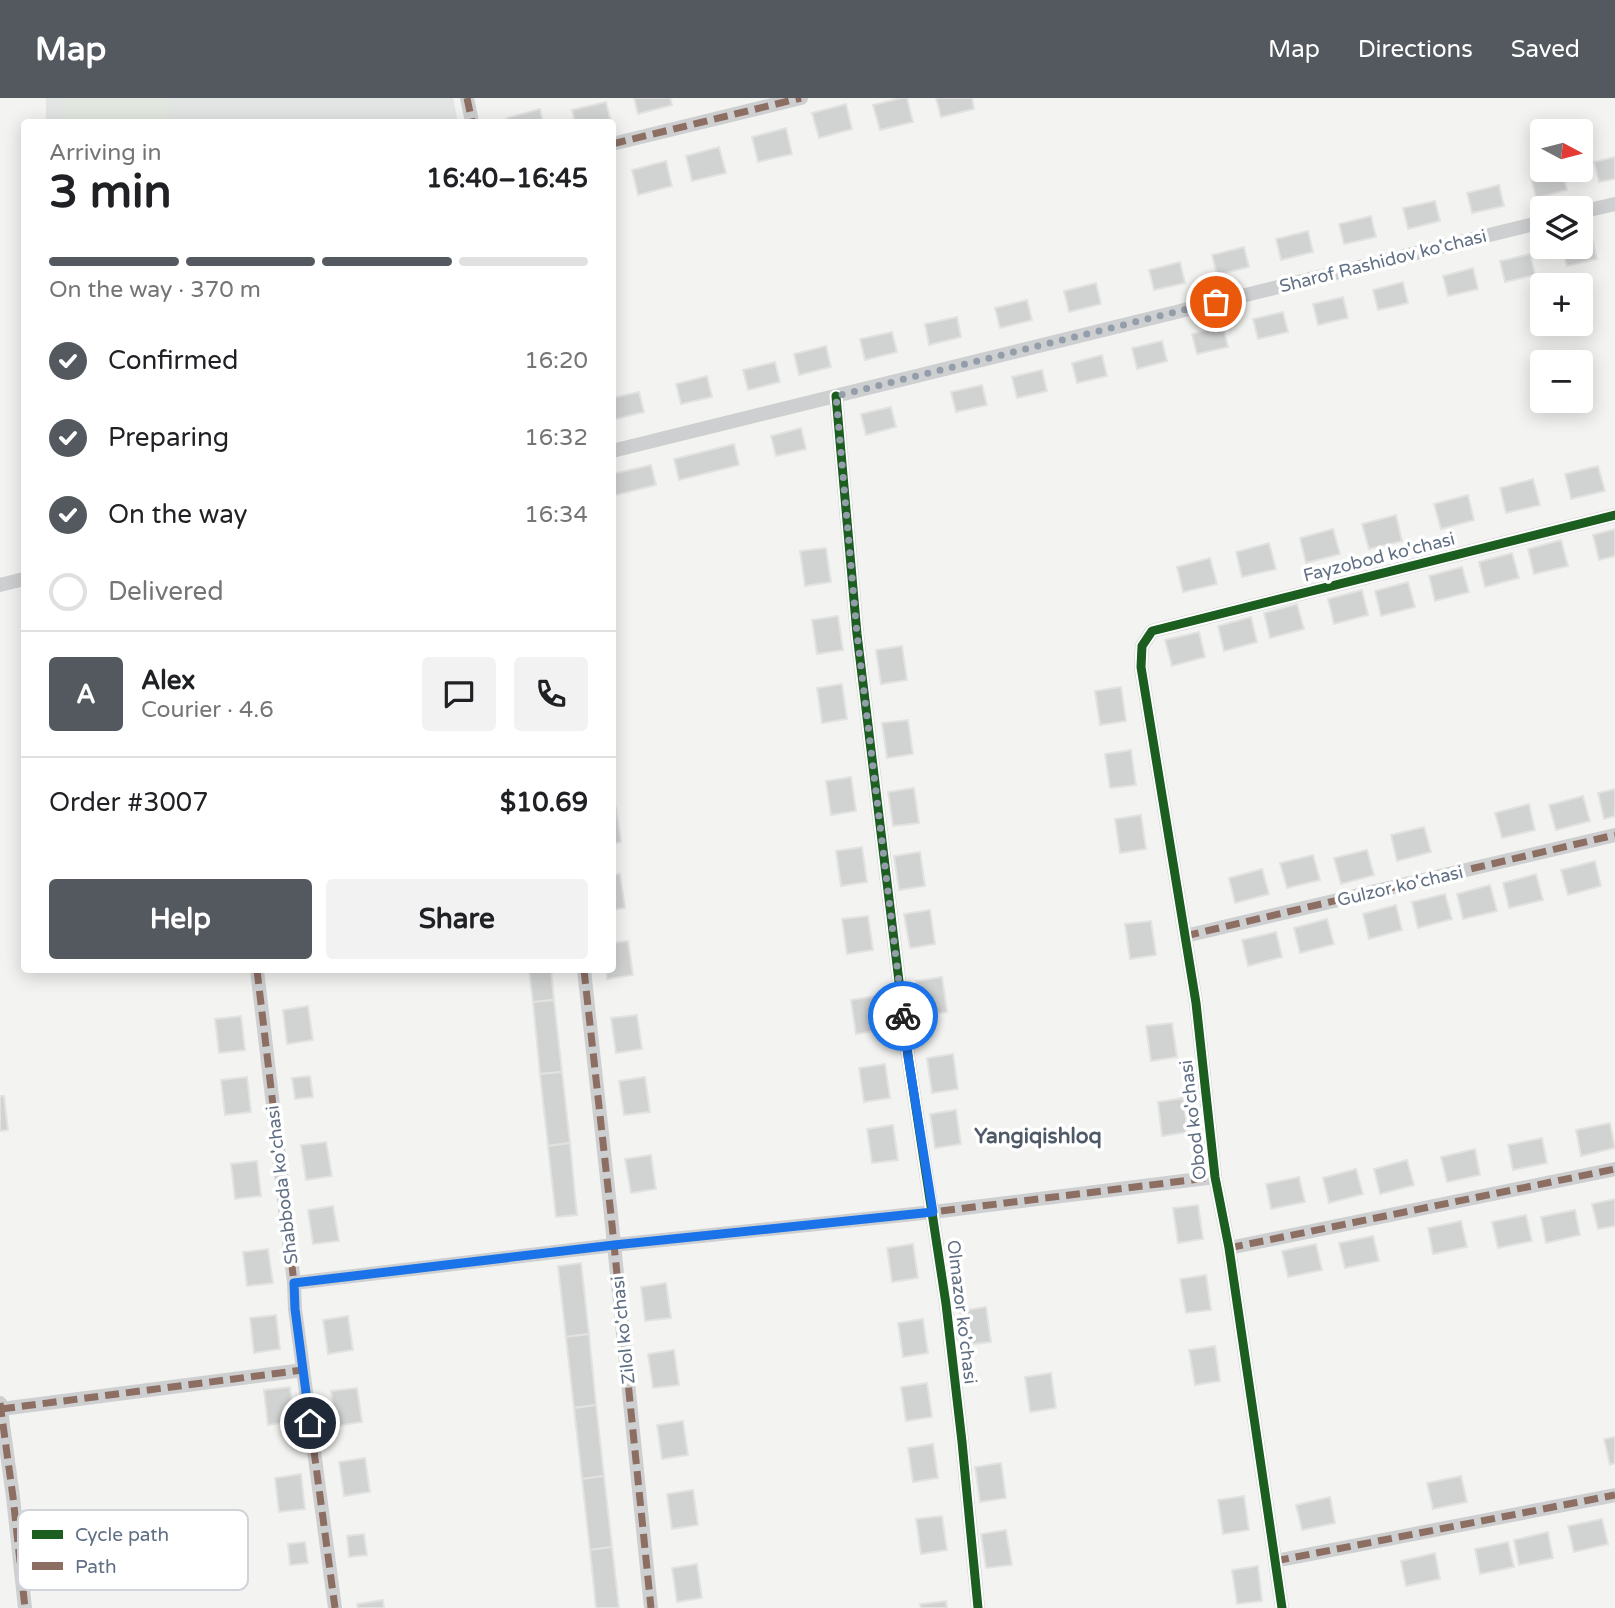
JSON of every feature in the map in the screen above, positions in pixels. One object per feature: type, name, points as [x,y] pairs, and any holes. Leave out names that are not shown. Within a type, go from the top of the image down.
[{"type":"street","points":[[467,98],[471,119]]},
{"type":"street","points":[[616,143],[801,98]]},
{"type":"street","points":[[1593,209],[1615,204]]},
{"type":"street","name":"Sharof Rashidov ko'chasi","points":[[616,450],[1530,225]]},
{"type":"street","name":"Olmazor ko'chasi","points":[[836,396],[860,661],[908,1056],[933,1212],[962,1442],[978,1608]]},
{"type":"street","name":"Fayzobod ko'chasi","points":[[1152,631],[1615,515]]},
{"type":"street","points":[[0,585],[21,580]]},
{"type":"street","name":"Obod ko'chasi","points":[[1152,631],[1142,646],[1142,667],[1196,1003],[1215,1177],[1229,1248],[1282,1608]]},
{"type":"street","name":"Gulzor ko'chasi","points":[[1185,936],[1615,835]]},
{"type":"street","name":"Shabboda ko'chasi","points":[[257,973],[295,1309],[335,1608]]},
{"type":"street","name":"Zilol ko'chasi","points":[[584,973],[651,1608]]},
{"type":"street","points":[[1229,1248],[1615,1168]]},
{"type":"street","points":[[294,1283],[614,1245],[933,1212],[1215,1177]]},
{"type":"street","points":[[1,1409],[303,1370]]},
{"type":"street","points":[[0,1403],[18,1543]]},
{"type":"street","points":[[1275,1560],[1615,1495]]},
{"type":"street","points":[[23,1590],[25,1608]]},
{"type":"shaded area","points":[[46,98],[453,98],[457,119],[46,119]]},
{"type":"shaded area","points":[[62,98],[169,98],[171,119],[64,119]]},
{"type":"building","points":[[634,98],[670,98],[672,105],[638,114]]},
{"type":"building","points":[[907,98],[913,122],[880,130],[873,105]]},
{"type":"building","points":[[936,98],[972,98],[974,109],[941,117]]},
{"type":"building","points":[[606,102],[610,119],[574,119],[572,110]]},
{"type":"building","points":[[846,104],[852,129],[819,138],[812,113]]},
{"type":"building","points":[[540,109],[542,119],[507,119]]},
{"type":"building","points":[[786,128],[792,154],[758,162],[752,137]]},
{"type":"building","points":[[719,147],[726,173],[692,181],[686,156]]},
{"type":"building","points":[[1615,157],[1615,179],[1599,182],[1594,162]]},
{"type":"building","points":[[666,161],[672,186],[638,195],[632,170]]},
{"type":"building","points":[[1532,182],[1565,182],[1567,190],[1536,196]]},
{"type":"building","points":[[1499,185],[1504,206],[1472,213],[1467,193]]},
{"type":"building","points":[[1435,201],[1440,221],[1408,229],[1403,208]]},
{"type":"building","points":[[1371,216],[1376,237],[1344,244],[1339,224]]},
{"type":"building","points":[[1308,231],[1313,252],[1281,260],[1276,239]]},
{"type":"building","points":[[1593,242],[1597,259],[1567,266],[1565,259],[1593,259]]},
{"type":"building","points":[[1244,247],[1249,267],[1217,275],[1212,255]]},
{"type":"building","points":[[1530,254],[1535,273],[1505,282],[1500,261]]},
{"type":"building","points":[[1180,262],[1185,283],[1154,290],[1149,270]]},
{"type":"building","points":[[1473,268],[1478,289],[1448,296],[1443,276]]},
{"type":"building","points":[[1403,282],[1408,303],[1378,310],[1373,290]]},
{"type":"building","points":[[1096,283],[1101,304],[1069,312],[1064,291]]},
{"type":"building","points":[[1343,297],[1348,318],[1318,325],[1313,304]]},
{"type":"building","points":[[1027,300],[1032,320],[1000,328],[995,308]]},
{"type":"building","points":[[1283,312],[1288,332],[1258,339],[1253,319]]},
{"type":"building","points":[[957,317],[961,337],[929,345],[925,324]]},
{"type":"building","points":[[1223,326],[1228,347],[1197,354],[1192,334]]},
{"type":"building","points":[[892,332],[897,352],[865,360],[860,339]]},
{"type":"building","points":[[1162,341],[1167,361],[1137,369],[1132,348]]},
{"type":"building","points":[[826,346],[831,367],[799,375],[794,354]]},
{"type":"building","points":[[1102,355],[1107,376],[1077,383],[1072,363]]},
{"type":"building","points":[[775,362],[780,382],[748,390],[743,370]]},
{"type":"building","points":[[1042,370],[1047,391],[1017,398],[1012,377]]},
{"type":"building","points":[[707,376],[712,397],[681,404],[676,384]]},
{"type":"building","points":[[982,385],[987,405],[956,412],[951,392]]},
{"type":"building","points":[[639,392],[644,412],[616,419],[616,397]]},
{"type":"building","points":[[891,407],[896,427],[866,435],[861,414]]},
{"type":"building","points":[[801,428],[806,449],[776,456],[771,436]]},
{"type":"building","points":[[734,444],[739,465],[679,480],[674,459]]},
{"type":"building","points":[[651,465],[656,485],[616,495],[616,473]]},
{"type":"building","points":[[1598,466],[1605,491],[1571,499],[1565,474]]},
{"type":"building","points":[[1533,479],[1540,505],[1506,513],[1500,488]]},
{"type":"building","points":[[1468,495],[1474,520],[1441,529],[1434,504]]},
{"type":"building","points":[[1396,515],[1402,541],[1369,549],[1362,524]]},
{"type":"building","points":[[1333,529],[1340,554],[1306,563],[1300,538]]},
{"type":"building","points":[[1615,529],[1615,556],[1599,560],[1593,535]]},
{"type":"building","points":[[1561,540],[1568,566],[1534,574],[1528,549]]},
{"type":"building","points":[[1269,543],[1276,569],[1242,577],[1236,552]]},
{"type":"building","points":[[826,548],[831,582],[805,586],[800,551]]},
{"type":"building","points":[[1512,553],[1519,578],[1485,587],[1479,562]]},
{"type":"building","points":[[1210,558],[1217,584],[1183,592],[1177,567]]},
{"type":"building","points":[[1462,567],[1469,592],[1435,601],[1429,576]]},
{"type":"building","points":[[1408,582],[1415,607],[1381,616],[1375,591]]},
{"type":"building","points":[[1362,590],[1368,615],[1334,624],[1328,599]]},
{"type":"building","points":[[1297,604],[1304,629],[1270,638],[1264,613]]},
{"type":"building","points":[[838,616],[843,650],[817,654],[812,620]]},
{"type":"building","points":[[1251,617],[1257,642],[1224,651],[1218,626]]},
{"type":"building","points":[[1199,632],[1205,657],[1172,666],[1165,640]]},
{"type":"building","points":[[902,646],[907,680],[881,684],[876,650]]},
{"type":"building","points":[[842,684],[847,719],[822,723],[817,688]]},
{"type":"building","points":[[1121,687],[1126,721],[1100,725],[1095,691]]},
{"type":"building","points":[[908,720],[913,754],[887,758],[882,723]]},
{"type":"building","points":[[1131,750],[1136,785],[1110,788],[1105,754]]},
{"type":"building","points":[[851,777],[856,811],[831,815],[826,781]]},
{"type":"building","points":[[914,788],[919,823],[893,826],[888,792]]},
{"type":"building","points":[[1615,789],[1615,816],[1604,819],[1598,793]]},
{"type":"building","points":[[1583,796],[1590,821],[1556,830],[1549,805]]},
{"type":"building","points":[[1529,804],[1535,830],[1502,838],[1495,813]]},
{"type":"building","points":[[616,808],[621,842],[616,843]]},
{"type":"building","points":[[1141,815],[1146,849],[1120,853],[1115,819]]},
{"type":"building","points":[[1424,827],[1431,852],[1397,861],[1391,835]]},
{"type":"building","points":[[862,847],[867,882],[841,886],[836,851]]},
{"type":"building","points":[[1367,850],[1374,875],[1341,884],[1334,858]]},
{"type":"building","points":[[920,852],[925,886],[899,890],[894,856]]},
{"type":"building","points":[[1313,855],[1320,880],[1287,888],[1280,863]]},
{"type":"building","points":[[1595,861],[1601,886],[1568,895],[1561,870]]},
{"type":"building","points":[[1262,869],[1269,894],[1235,903],[1229,878]]},
{"type":"building","points":[[616,874],[620,874],[625,908],[616,909]]},
{"type":"building","points":[[1536,874],[1543,900],[1509,908],[1503,883]]},
{"type":"building","points":[[1490,885],[1497,911],[1463,919],[1457,894]]},
{"type":"building","points":[[1445,894],[1452,919],[1418,928],[1412,902]]},
{"type":"building","points":[[1396,905],[1402,930],[1369,939],[1363,914]]},
{"type":"building","points":[[930,910],[935,944],[910,948],[904,914]]},
{"type":"building","points":[[868,916],[873,950],[847,954],[842,919]]},
{"type":"building","points":[[1327,919],[1334,944],[1300,953],[1294,928]]},
{"type":"building","points":[[1151,921],[1156,955],[1130,959],[1125,924]]},
{"type":"building","points":[[1276,932],[1282,957],[1248,966],[1242,940]]},
{"type":"building","points":[[628,941],[633,975],[607,979],[606,973],[616,973],[616,942]]},
{"type":"building","points":[[529,973],[551,973],[554,1000],[533,1002]]},
{"type":"building","points":[[942,977],[947,1012],[921,1016],[916,981]]},
{"type":"building","points":[[876,996],[881,1030],[856,1034],[851,1000]]},
{"type":"building","points":[[554,1000],[562,1072],[540,1074],[533,1002]]},
{"type":"building","points":[[308,1006],[313,1040],[287,1044],[283,1010]]},
{"type":"building","points":[[637,1015],[642,1049],[616,1053],[611,1018]]},
{"type":"building","points":[[241,1016],[245,1050],[219,1053],[215,1019]]},
{"type":"building","points":[[1172,1023],[1177,1057],[1151,1061],[1146,1026]]},
{"type":"building","points":[[953,1054],[958,1089],[932,1093],[927,1058]]},
{"type":"building","points":[[885,1064],[890,1098],[864,1102],[859,1068]]},
{"type":"building","points":[[562,1072],[570,1143],[548,1146],[540,1074]]},
{"type":"building","points":[[310,1076],[313,1097],[295,1099],[292,1078]]},
{"type":"building","points":[[247,1077],[251,1112],[225,1115],[221,1080]]},
{"type":"building","points":[[645,1077],[650,1112],[624,1115],[619,1081]]},
{"type":"building","points":[[0,1096],[4,1096],[8,1130],[0,1131]]},
{"type":"building","points":[[1183,1098],[1188,1132],[1162,1136],[1158,1102]]},
{"type":"building","points":[[956,1110],[961,1144],[935,1148],[930,1114]]},
{"type":"building","points":[[1610,1123],[1615,1148],[1581,1156],[1576,1130]]},
{"type":"building","points":[[893,1125],[898,1160],[872,1163],[867,1129]]},
{"type":"building","points":[[1542,1138],[1547,1163],[1513,1170],[1508,1145]]},
{"type":"building","points":[[326,1142],[332,1176],[306,1180],[301,1145]]},
{"type":"building","points":[[570,1143],[577,1215],[556,1217],[548,1146]]},
{"type":"building","points":[[1475,1149],[1480,1175],[1447,1182],[1441,1157]]},
{"type":"building","points":[[651,1155],[656,1189],[631,1193],[625,1159]]},
{"type":"building","points":[[1407,1160],[1414,1185],[1380,1194],[1374,1169]]},
{"type":"building","points":[[257,1161],[261,1196],[235,1199],[231,1164]]},
{"type":"building","points":[[1356,1169],[1363,1194],[1329,1203],[1323,1178]]},
{"type":"building","points":[[1299,1177],[1305,1202],[1271,1209],[1266,1184]]},
{"type":"building","points":[[1615,1199],[1615,1226],[1598,1229],[1592,1204]]},
{"type":"building","points":[[1198,1205],[1203,1239],[1178,1243],[1173,1208]]},
{"type":"building","points":[[333,1206],[339,1241],[313,1244],[308,1210]]},
{"type":"building","points":[[1575,1210],[1580,1235],[1546,1243],[1541,1217]]},
{"type":"building","points":[[1526,1215],[1532,1241],[1498,1248],[1492,1222]]},
{"type":"building","points":[[1461,1221],[1467,1247],[1433,1254],[1428,1228]]},
{"type":"building","points":[[1373,1236],[1379,1261],[1345,1268],[1339,1243]]},
{"type":"building","points":[[913,1244],[918,1278],[892,1282],[887,1248]]},
{"type":"building","points":[[1316,1244],[1322,1270],[1288,1277],[1282,1251]]},
{"type":"building","points":[[268,1249],[273,1283],[247,1286],[243,1252]]},
{"type":"building","points":[[581,1263],[589,1334],[566,1337],[558,1266]]},
{"type":"building","points":[[1206,1275],[1211,1310],[1186,1313],[1180,1279]]},
{"type":"building","points":[[666,1283],[671,1318],[645,1321],[641,1287]]},
{"type":"building","points":[[986,1307],[991,1342],[965,1345],[960,1311]]},
{"type":"building","points":[[276,1315],[280,1349],[254,1353],[250,1318]]},
{"type":"building","points":[[348,1316],[353,1350],[328,1354],[323,1320]]},
{"type":"building","points":[[923,1319],[928,1353],[903,1357],[898,1323]]},
{"type":"building","points":[[589,1334],[596,1405],[574,1408],[566,1337]]},
{"type":"building","points":[[1215,1346],[1220,1381],[1195,1385],[1189,1350]]},
{"type":"building","points":[[674,1350],[679,1385],[653,1388],[648,1354]]},
{"type":"building","points":[[1051,1373],[1056,1408],[1030,1412],[1025,1377]]},
{"type":"building","points":[[927,1383],[932,1417],[906,1421],[901,1387]]},
{"type":"building","points":[[290,1387],[294,1421],[268,1425],[264,1390]]},
{"type":"building","points":[[357,1388],[362,1422],[336,1426],[331,1391]]},
{"type":"building","points":[[596,1405],[604,1476],[582,1479],[574,1408]]},
{"type":"building","points":[[683,1421],[688,1455],[662,1459],[657,1425]]},
{"type":"building","points":[[1615,1437],[1615,1463],[1610,1465],[1604,1439]]},
{"type":"building","points":[[933,1444],[938,1478],[913,1482],[908,1448]]},
{"type":"building","points":[[365,1458],[370,1492],[344,1496],[339,1462]]},
{"type":"building","points":[[1001,1463],[1006,1498],[980,1502],[975,1467]]},
{"type":"building","points":[[301,1474],[305,1509],[279,1512],[275,1478]]},
{"type":"building","points":[[604,1476],[612,1547],[590,1550],[582,1479]]},
{"type":"building","points":[[1461,1476],[1467,1502],[1433,1509],[1427,1483]]},
{"type":"building","points":[[693,1490],[698,1525],[672,1529],[667,1494]]},
{"type":"building","points":[[1244,1496],[1249,1530],[1223,1534],[1218,1500]]},
{"type":"building","points":[[1330,1497],[1335,1523],[1302,1530],[1296,1505]]},
{"type":"building","points":[[942,1516],[947,1550],[921,1554],[916,1519]]},
{"type":"building","points":[[1602,1519],[1608,1544],[1574,1552],[1568,1526]]},
{"type":"building","points":[[1006,1530],[1012,1565],[986,1568],[981,1534]]},
{"type":"building","points":[[1548,1532],[1553,1558],[1519,1565],[1514,1540]]},
{"type":"building","points":[[364,1534],[367,1555],[349,1557],[347,1536]]},
{"type":"building","points":[[305,1542],[308,1563],[290,1565],[288,1544]]},
{"type":"building","points":[[1508,1542],[1514,1567],[1480,1574],[1475,1549]]},
{"type":"building","points":[[612,1547],[619,1608],[596,1608],[590,1550]]},
{"type":"building","points":[[1435,1553],[1440,1579],[1406,1586],[1401,1561]]},
{"type":"building","points":[[697,1564],[702,1598],[677,1602],[672,1568]]},
{"type":"building","points":[[1258,1566],[1262,1601],[1237,1604],[1232,1570]]},
{"type":"building","points":[[383,1600],[384,1608],[358,1608],[357,1604]]},
{"type":"building","points":[[946,1601],[947,1608],[921,1608],[920,1604]]},
{"type":"marked path","points":[[467,98],[471,119]]},
{"type":"marked path","points":[[616,143],[801,98]]},
{"type":"marked path","points":[[1185,936],[1615,835]]},
{"type":"marked path","points":[[257,973],[295,1309],[335,1608]]},
{"type":"marked path","points":[[584,973],[651,1608]]},
{"type":"marked path","points":[[1229,1248],[1615,1169]]},
{"type":"marked path","points":[[294,1283],[614,1245],[933,1212],[1215,1177]]},
{"type":"marked path","points":[[1,1409],[303,1370]]},
{"type":"marked path","points":[[0,1403],[18,1543]]},
{"type":"marked path","points":[[1275,1561],[1615,1495]]},
{"type":"marked path","points":[[23,1590],[25,1608]]},
{"type":"cycle path","points":[[836,396],[857,634],[908,1056],[946,1304],[978,1608]]},
{"type":"cycle path","points":[[1282,1608],[1229,1248],[1215,1177],[1196,1003],[1141,667],[1142,646],[1152,631],[1615,515]]},
{"type":"way so far","points":[[903,1016],[857,634],[836,396],[1216,302]]},
{"type":"district","name":"Yangiqishloq","points":[[1038,1136]]},
{"type":"route","points":[[310,1423],[294,1283],[614,1245],[933,1212],[903,1016]]}]
